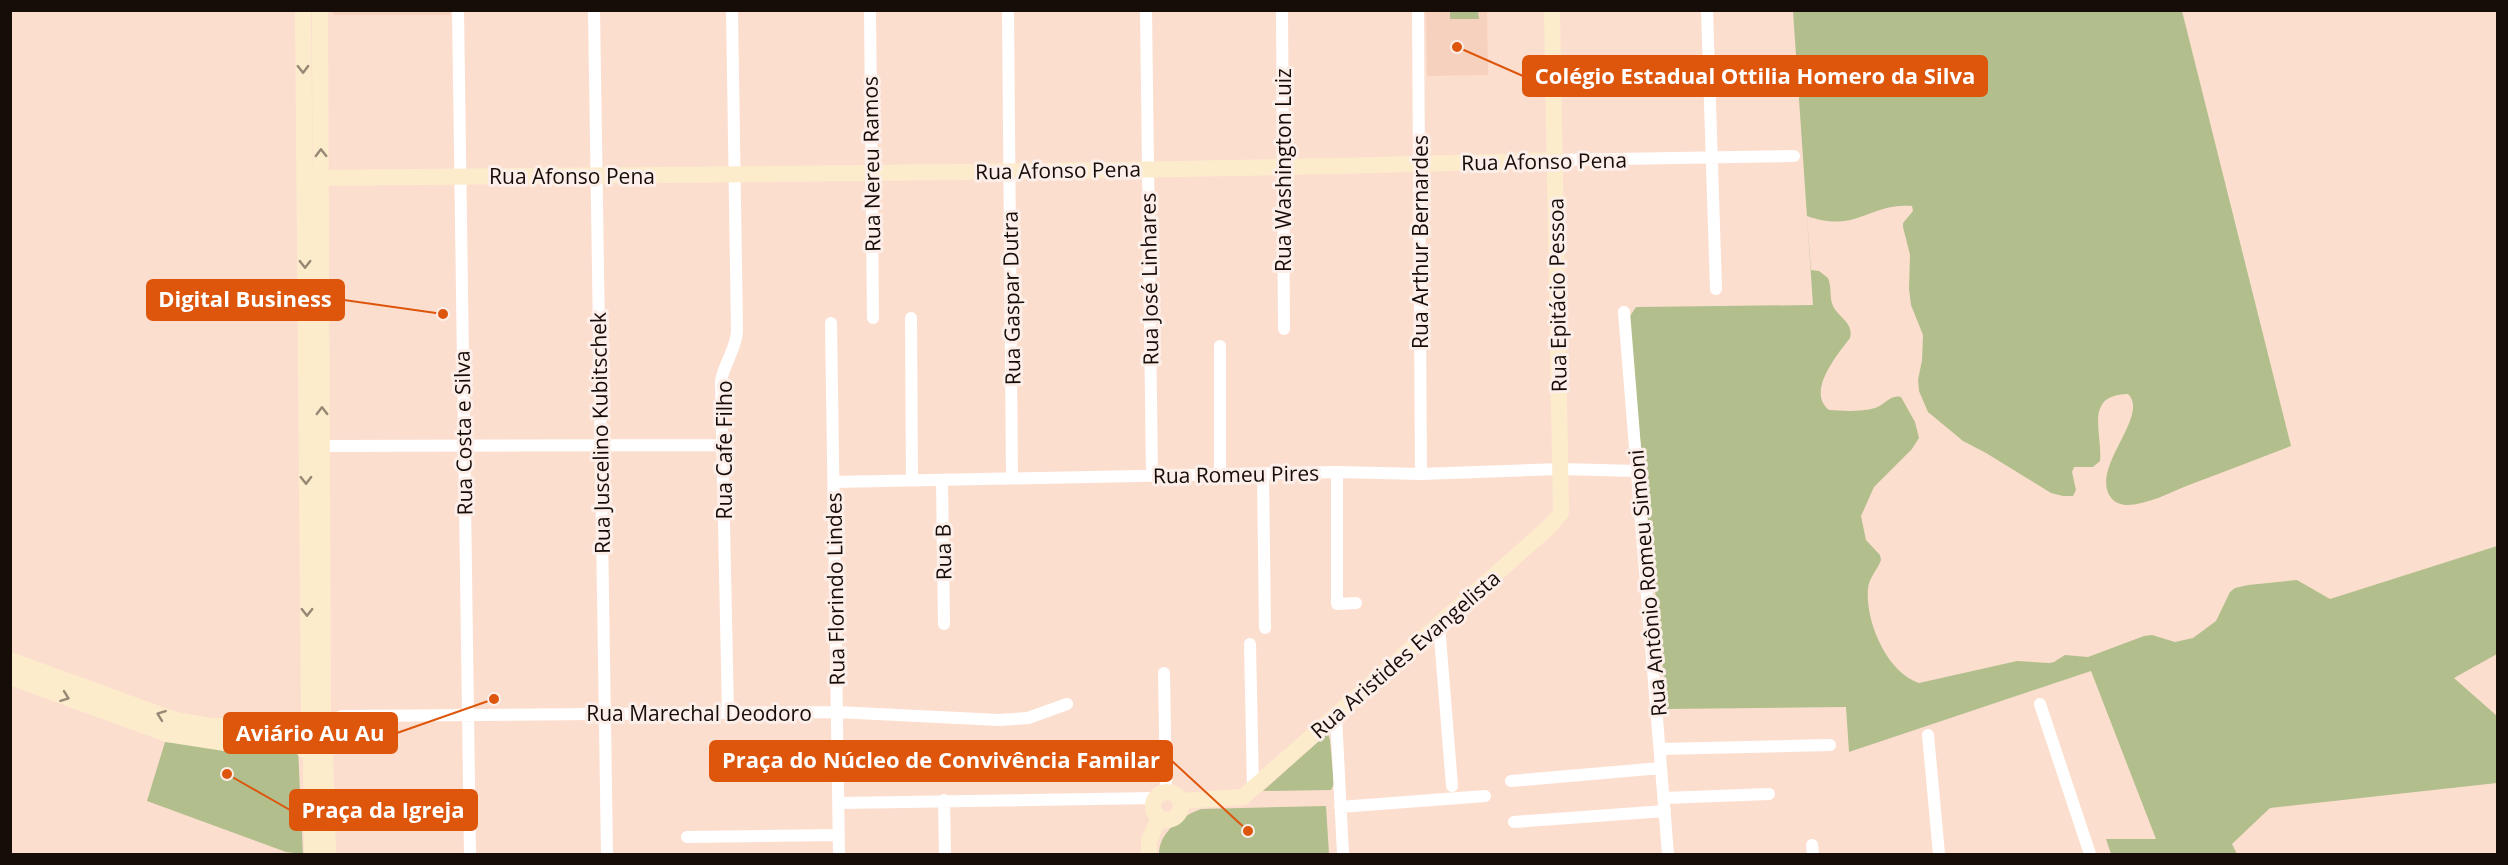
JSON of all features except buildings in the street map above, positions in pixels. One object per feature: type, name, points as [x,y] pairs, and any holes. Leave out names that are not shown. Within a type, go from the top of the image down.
[{"type":"street","points":[[303,10],[313,178]]},
{"type":"street","points":[[316,720],[313,178],[320,10]]},
{"type":"street","name":"Rua Costa e Silva","points":[[458,10],[470,855]]},
{"type":"street","name":"Rua Juscelino Kubitschek","points":[[594,10],[607,855]]},
{"type":"street","name":"Rua Cafe Filho","points":[[728,713],[721,381],[725,364],[734,348],[737,331],[732,10]]},
{"type":"street","name":"Rua Nereu Ramos","points":[[870,10],[873,318]]},
{"type":"street","name":"Rua Gaspar Dutra","points":[[1008,10],[1012,478]]},
{"type":"street","name":"Rua José Linhares","points":[[1146,10],[1152,476]]},
{"type":"street","name":"Rua Washington Luiz","points":[[1282,10],[1284,328]]},
{"type":"street","name":"Rua Arthur Bernardes","points":[[1418,10],[1421,474]]},
{"type":"street","name":"Rua Epitácio Pessoa","points":[[1552,10],[1562,507]]},
{"type":"street","points":[[1707,10],[1716,289]]},
{"type":"street","name":"Rua Afonso Pena","points":[[313,178],[1284,167],[1794,156]]},
{"type":"street","name":"Rua Antônio Romeu Simoni","points":[[1624,312],[1668,855]]},
{"type":"street","points":[[911,318],[912,480]]},
{"type":"street","name":"Rua Florindo Lindes","points":[[831,323],[839,855]]},
{"type":"street","points":[[1220,346],[1220,474]]},
{"type":"street","points":[[314,446],[723,445]]},
{"type":"street","name":"Rua Romeu Pires","points":[[834,482],[1263,473],[1421,474],[1561,469],[1638,471]]},
{"type":"street","points":[[1337,472],[1338,604],[1356,603]]},
{"type":"street","points":[[1263,473],[1264,628]]},
{"type":"street","name":"Rua B","points":[[942,480],[944,624]]},
{"type":"street","name":"Rua Aristides Evangelista","points":[[1248,792],[1548,528],[1558,517],[1562,507]]},
{"type":"street","points":[[1439,625],[1452,786]]},
{"type":"street","points":[[839,803],[1167,797],[1248,792],[1250,644]]},
{"type":"street","points":[[10,660],[102,702]]},
{"type":"street","points":[[1164,673],[1167,797],[1181,810],[1176,817],[1167,820],[1159,818],[1153,811],[1167,797]]},
{"type":"street","points":[[10,677],[175,720],[189,730],[225,743],[312,750],[332,746],[335,737],[334,728],[316,720],[251,726],[210,726],[189,730]]},
{"type":"street","name":"Rua Marechal Deodoro","points":[[316,720],[344,716],[468,714],[837,712],[999,720],[1028,718],[1067,704]]},
{"type":"street","points":[[2040,704],[2090,855]]},
{"type":"street","points":[[1335,716],[1343,855]]},
{"type":"street","points":[[316,720],[297,730],[312,750],[328,855]]},
{"type":"street","points":[[1928,735],[1939,855]]},
{"type":"street","points":[[1660,749],[1830,745]]},
{"type":"street","points":[[312,750],[312,855]]},
{"type":"street","points":[[1511,781],[1661,768]]},
{"type":"street","points":[[1664,798],[1769,794]]},
{"type":"street","points":[[1340,807],[1485,796]]},
{"type":"street","points":[[944,800],[945,855]]},
{"type":"street","points":[[1514,822],[1665,811]]},
{"type":"street","points":[[1149,855],[1149,841],[1159,818]]},
{"type":"street","points":[[687,837],[839,835]]},
{"type":"shaded area","points":[[333,10],[450,10],[450,15],[333,15]]},
{"type":"shaded area","points":[[1426,11],[1487,11],[1488,75],[1427,76]]},
{"type":"green space","points":[[1450,11],[1478,11],[1479,19],[1450,19]]},
{"type":"green space","points":[[1793,11],[2182,11],[2291,446],[2151,500],[2136,504],[2121,504],[2112,499],[2106,487],[2107,473],[2132,416],[2133,404],[2128,394],[2114,396],[2105,401],[2098,417],[2100,461],[2093,467],[2074,467],[2072,472],[2076,490],[2073,496],[2051,493],[1963,441],[1928,412],[1919,391],[1923,335],[1911,305],[1910,255],[1903,227],[1903,223],[1913,211],[1912,206],[1885,208],[1851,220],[1824,221],[1807,216],[1811,270],[1819,271],[1828,278],[1833,306],[1848,324],[1851,333],[1826,374],[1822,384],[1823,402],[1829,410],[1858,411],[1879,407],[1891,398],[1901,397],[1915,422],[1919,438],[1912,449],[1874,487],[1861,516],[1866,540],[1880,555],[1881,560],[1871,577],[1868,589],[1870,616],[1880,644],[1897,669],[1919,683],[2017,661],[2049,663],[2065,655],[2088,657],[2144,636],[2152,635],[2175,642],[2193,638],[2216,621],[2230,592],[2235,588],[2297,580],[2330,599],[2497,546],[2497,654],[2454,678],[2497,716],[2497,783],[2270,808],[2232,844],[2237,854],[2111,854],[2106,839],[2156,839],[2091,671],[1849,752],[1846,707],[1667,709],[1628,319],[1636,307],[1813,305]]},
{"type":"green space","points":[[1328,733],[1334,784],[1331,790],[1263,791]]},
{"type":"green space","points":[[165,742],[298,748],[303,854],[286,852],[147,801]]},
{"type":"green space","points":[[1326,806],[1329,854],[1159,854],[1167,832],[1186,816],[1201,809]]},
{"type":"place","name":"Colégio Estadual Ottilia Homero da Silva","points":[[1457,47]]},
{"type":"place","name":"Digital Business","points":[[443,314]]},
{"type":"place","name":"Aviário Au Au","points":[[494,699]]},
{"type":"place","name":"Praça da Igreja","points":[[227,774]]},
{"type":"place","name":"Praça do Núcleo de Convivência Familar","points":[[1248,831]]}]
